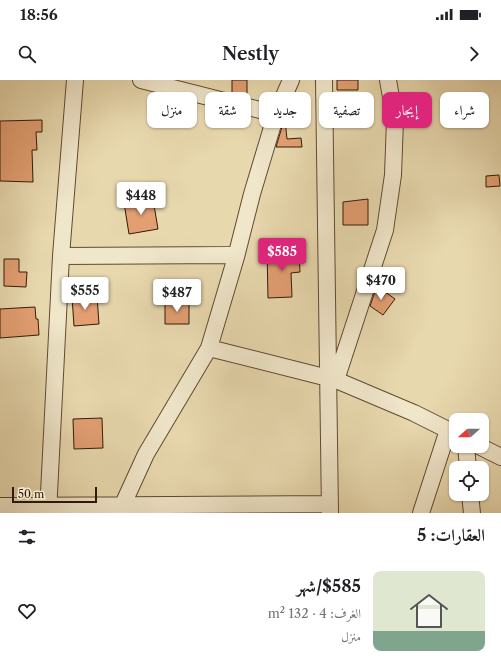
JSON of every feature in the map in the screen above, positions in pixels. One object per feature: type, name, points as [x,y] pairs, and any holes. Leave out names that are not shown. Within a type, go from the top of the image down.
[{"type":"street","points":[[48,510],[61,256],[75,80]]},
{"type":"street","points":[[140,80],[182,85],[259,109]]},
{"type":"street","points":[[286,92],[291,80]]},
{"type":"street","points":[[0,506],[48,510],[330,508],[332,378],[324,80]]},
{"type":"street","points":[[332,378],[385,230],[394,174],[395,120],[388,80]]},
{"type":"street","points":[[121,509],[146,454],[209,348],[272,128]]},
{"type":"street","points":[[61,256],[230,255],[236,257]]},
{"type":"street","points":[[209,348],[332,378],[414,412],[449,430]]},
{"type":"street","points":[[421,513],[449,440]]},
{"type":"street","points":[[489,451],[501,457]]},
{"type":"street","points":[[471,501],[472,513]]},
{"type":"building","points":[[232,80],[247,80],[247,92],[232,92]]},
{"type":"building","points":[[337,80],[358,80],[358,90],[337,90]]},
{"type":"building","points":[[42,120],[42,132],[36,132],[37,150],[32,150],[33,182],[0,181],[0,121]]},
{"type":"building","points":[[282,128],[286,128],[287,139],[301,138],[302,147],[276,147]]},
{"type":"building","points":[[499,175],[500,186],[486,187],[486,176]]},
{"type":"building","points":[[153,199],[158,229],[129,234],[124,203]]},
{"type":"building","points":[[368,199],[368,225],[343,225],[343,202]]},
{"type":"building","points":[[299,249],[300,272],[291,273],[292,297],[268,298],[267,250]]},
{"type":"building","points":[[4,259],[19,259],[19,272],[27,272],[26,287],[4,286]]},
{"type":"building","points":[[377,286],[395,299],[383,315],[370,306]]},
{"type":"building","points":[[97,296],[99,324],[74,326],[72,297]]},
{"type":"building","points":[[165,302],[189,302],[189,324],[165,324]]},
{"type":"building","points":[[35,307],[36,319],[38,319],[39,335],[0,338],[0,309]]},
{"type":"building","points":[[102,418],[103,448],[74,449],[73,419]]}]
